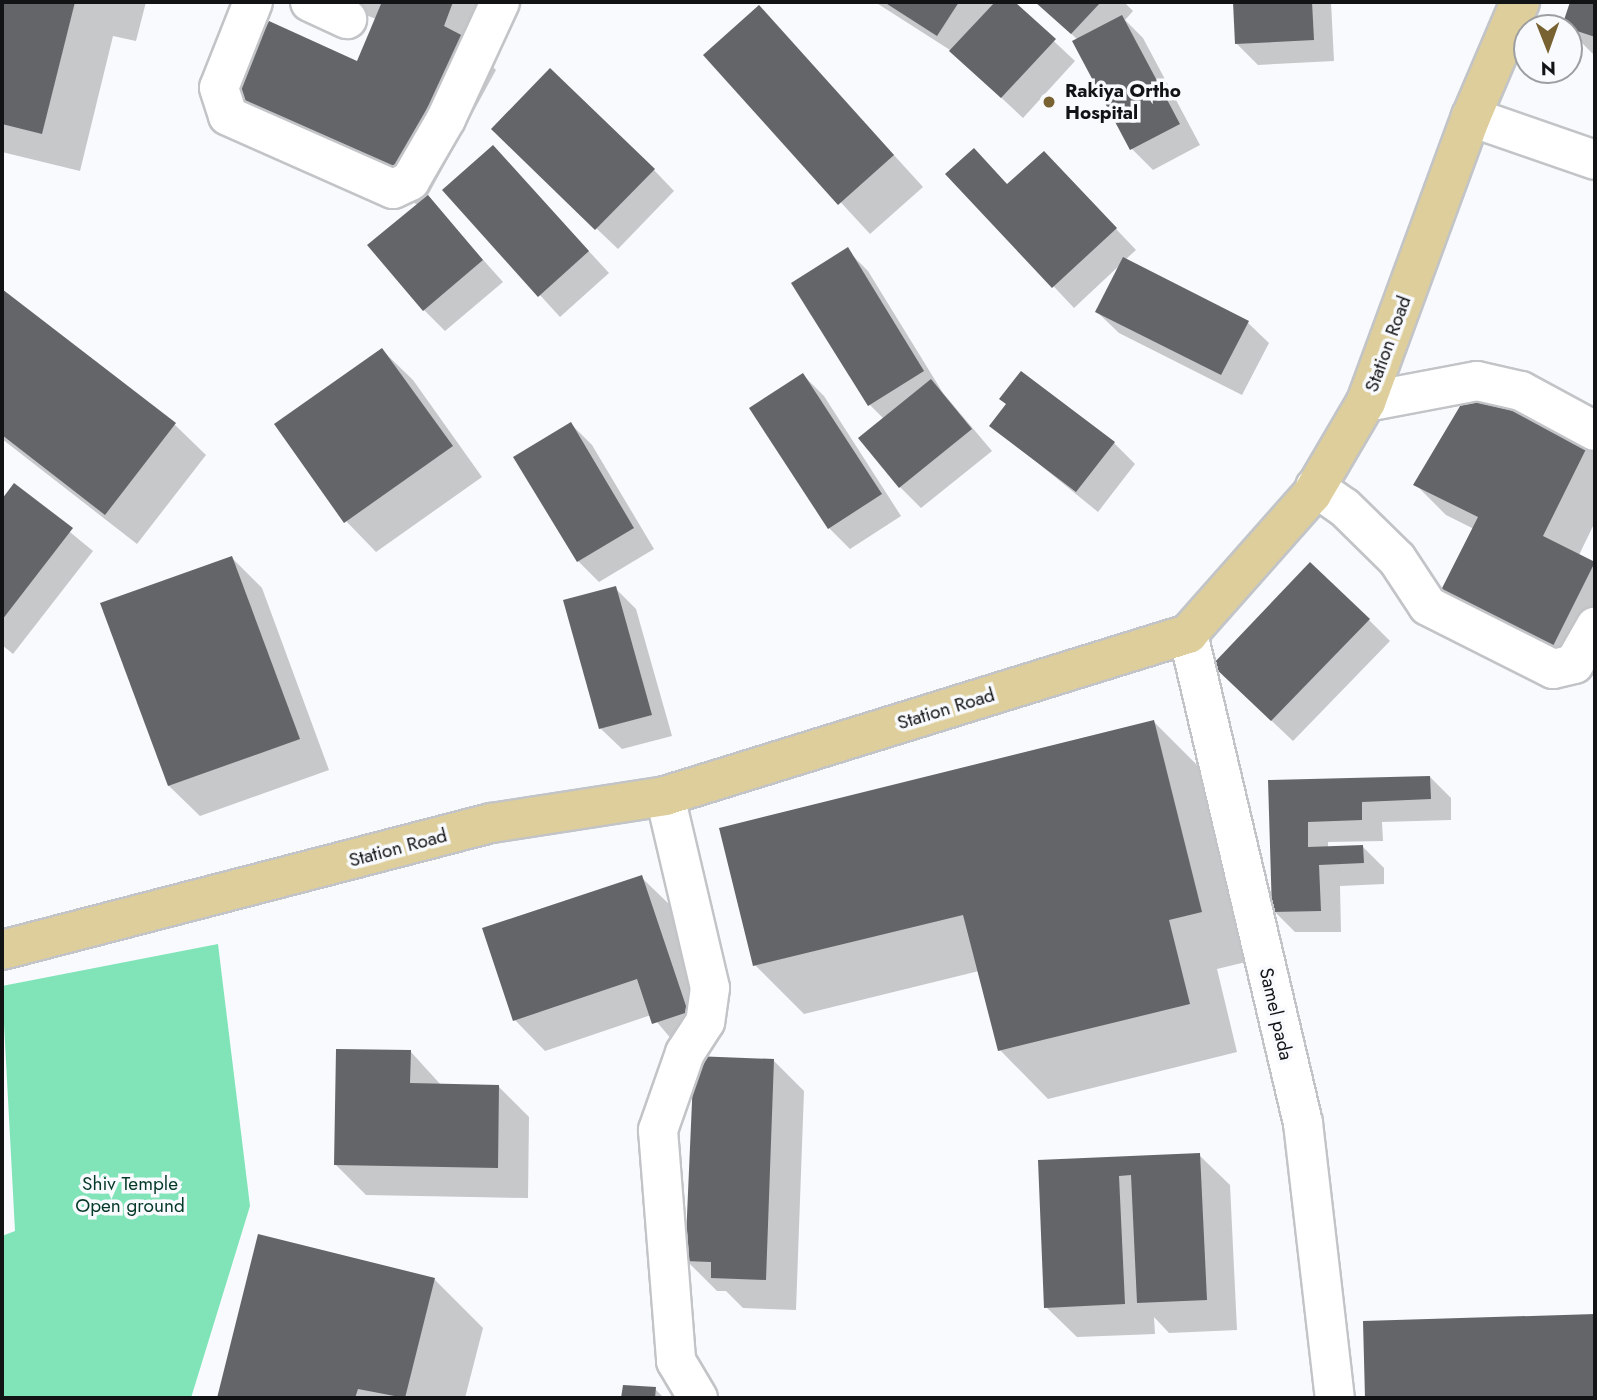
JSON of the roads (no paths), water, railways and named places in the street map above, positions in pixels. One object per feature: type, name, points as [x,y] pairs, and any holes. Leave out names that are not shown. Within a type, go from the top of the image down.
[{"type":"main road","name":"Station Road","points":[[2,950],[491,823],[665,796],[1188,634],[1315,487],[1366,401],[1471,117],[1520,2]]},
{"type":"street","points":[[253,2],[219,88],[228,116],[393,189],[410,181],[446,119],[500,2]]},
{"type":"street","points":[[310,2],[347,19]]},
{"type":"street","points":[[1471,117],[1595,160]]},
{"type":"street","points":[[1366,401],[1477,381],[1521,391],[1595,431]]},
{"type":"street","points":[[1315,487],[1344,507],[1397,559],[1427,606],[1553,669],[1574,664],[1595,627]]},
{"type":"street","name":"Samel pada","points":[[1188,634],[1303,1123],[1335,1398]]},
{"type":"street","points":[[665,796],[710,988],[705,1022],[685,1053],[658,1130],[676,1361],[698,1398]]},
{"type":"place","name":"Rakiya Ortho Hospital","points":[[1049,102]]},
{"type":"park label","name":"Shiv Temple Open ground","points":[[130,1195]]}]
